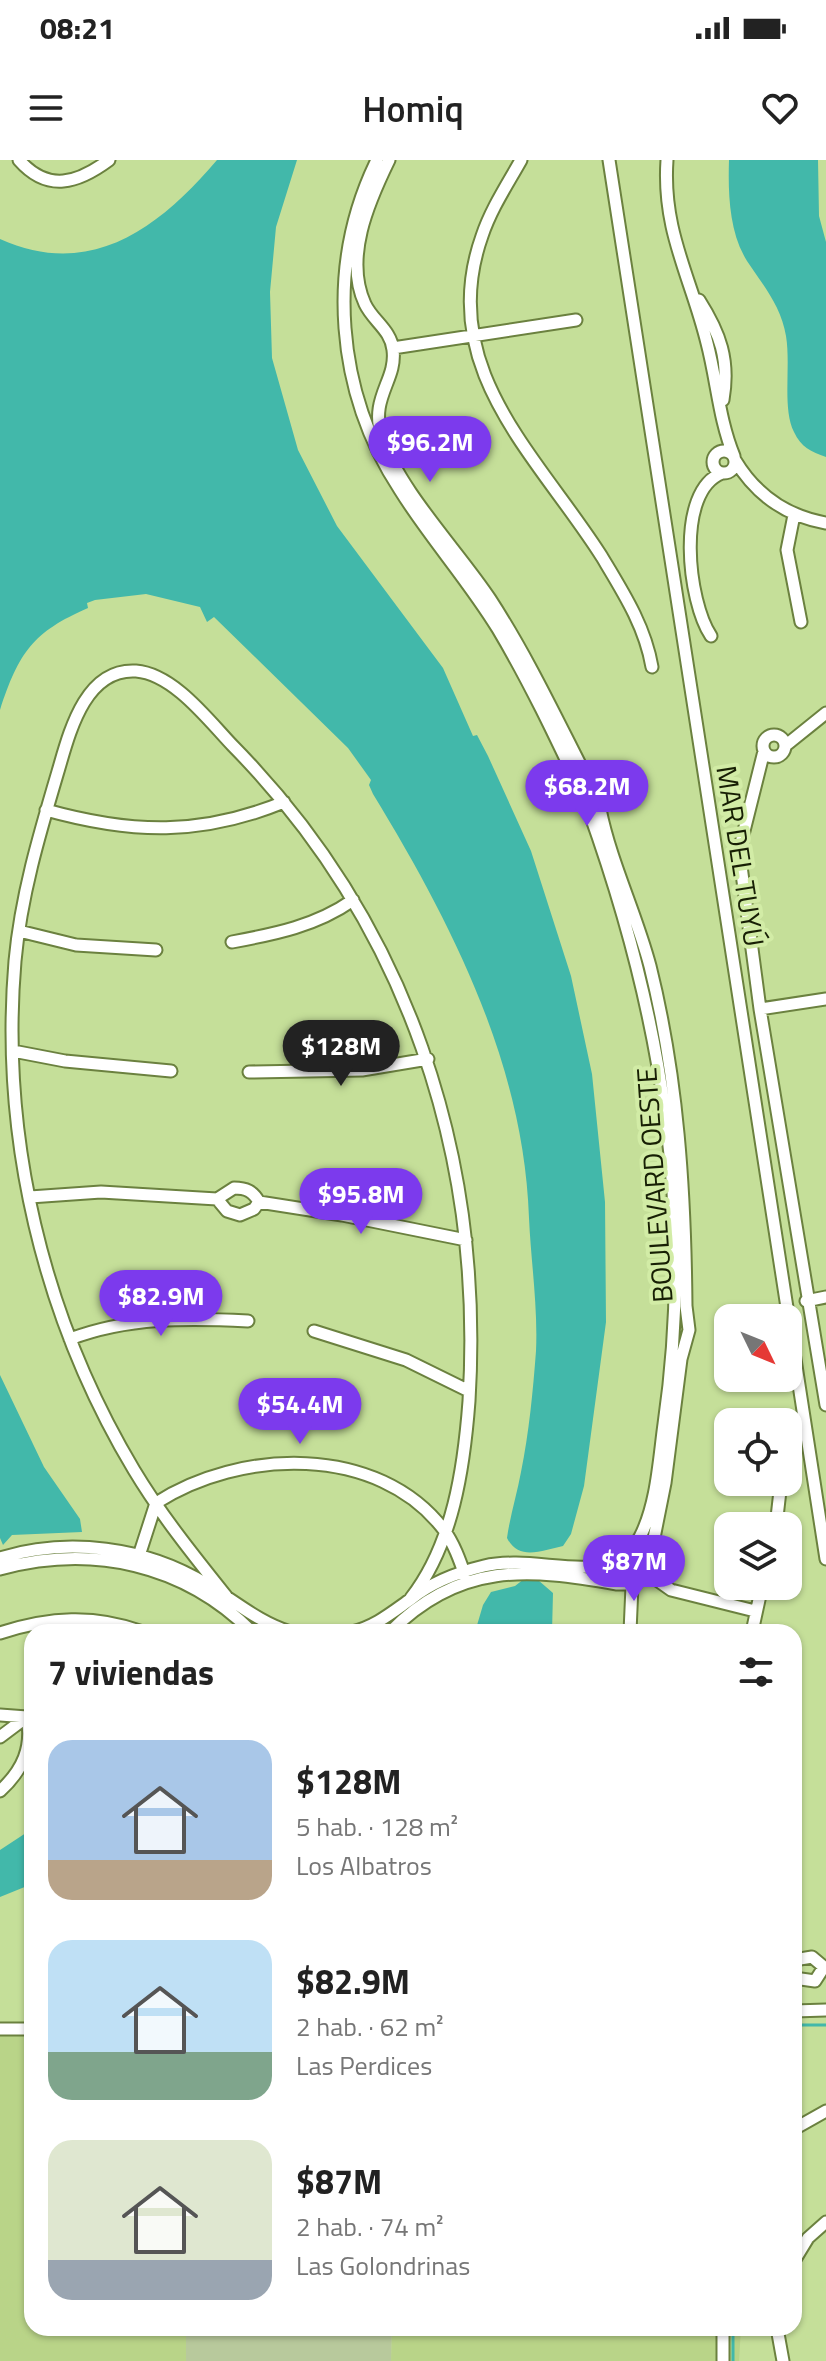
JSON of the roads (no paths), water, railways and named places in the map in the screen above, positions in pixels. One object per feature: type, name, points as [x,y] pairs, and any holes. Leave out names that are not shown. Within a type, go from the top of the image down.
[{"type":"street","points":[[19,160],[38,176],[63,183],[85,177],[109,160]]},
{"type":"street","points":[[377,160],[344,272],[348,358],[367,428],[404,486]]},
{"type":"street","points":[[357,394],[375,395],[382,389],[388,379],[393,348],[386,331],[367,309],[356,270],[362,214],[389,160]]},
{"type":"street","points":[[521,160],[490,218],[477,253],[470,294],[476,356],[492,397],[575,514],[614,578],[647,641],[652,667]]},
{"type":"street","name":"MAR DEL TUYÚ","points":[[609,160],[826,1559]]},
{"type":"street","points":[[667,160],[668,219],[688,283],[709,325],[721,371],[724,429],[734,458],[747,479],[780,508],[826,523]]},
{"type":"street","points":[[345,319],[351,313],[367,309]]},
{"type":"street","points":[[393,348],[576,320]]},
{"type":"street","points":[[382,389],[379,420],[382,438],[404,486]]},
{"type":"street","points":[[711,636],[701,619],[690,550],[692,519],[699,493],[724,429]]},
{"type":"street","points":[[714,458],[724,451],[734,458]]},
{"type":"street","points":[[714,458],[717,470],[747,479]]},
{"type":"street","points":[[699,493],[711,479],[734,467],[734,458]]},
{"type":"street","name":"BOULEVARD OESTE","points":[[404,486],[484,599],[558,731],[586,788],[601,798],[595,810],[652,998],[672,1120],[688,1316],[648,1568]]},
{"type":"street","points":[[794,515],[787,550],[801,622]]},
{"type":"street","points":[[226,1596],[133,1467],[70,1339],[44,1262],[18,1128],[13,1051],[19,931],[34,849],[61,759],[87,698],[108,677],[127,671],[149,674],[169,686],[210,722],[284,802],[353,900],[390,971],[428,1059],[456,1164],[466,1240],[472,1338],[463,1453],[446,1533],[436,1562],[411,1598]]},
{"type":"street","points":[[755,791],[782,751],[826,713]]},
{"type":"street","points":[[805,728],[765,739],[741,851],[760,1009],[806,1301],[826,1405]]},
{"type":"street","points":[[774,735],[781,737],[782,751]]},
{"type":"street","points":[[764,751],[769,756],[782,751]]},
{"type":"street","points":[[46,810],[97,825],[149,830],[204,826],[284,802]]},
{"type":"street","points":[[232,942],[299,927],[324,918],[353,900]]},
{"type":"street","points":[[19,931],[76,945],[156,950]]},
{"type":"street","points":[[760,1009],[826,999]]},
{"type":"street","points":[[13,1051],[77,1063],[171,1071]]},
{"type":"street","points":[[249,1072],[362,1070],[428,1059]]},
{"type":"street","points":[[30,1197],[101,1192],[217,1199],[228,1189],[241,1188],[249,1190],[259,1202],[466,1240]]},
{"type":"street","points":[[217,1199],[227,1211],[240,1215],[254,1209],[259,1202]]},
{"type":"street","name":"BOULEVARD OESTE","points":[[630,1551],[647,1520],[664,1456],[681,1249]]},
{"type":"street","points":[[806,1301],[826,1297]]},
{"type":"street","points":[[674,1320],[680,1315],[688,1316]]},
{"type":"street","points":[[70,1339],[118,1324],[186,1319],[248,1321]]},
{"type":"street","points":[[314,1331],[406,1360],[469,1391]]},
{"type":"street","points":[[673,1333],[681,1340],[687,1337]]},
{"type":"street","points":[[138,1560],[156,1503],[185,1485],[234,1468],[314,1464],[390,1487],[411,1500],[446,1533],[466,1577]]},
{"type":"street","points":[[0,1558],[54,1547],[185,1571],[266,1624]]},
{"type":"street","points":[[374,1624],[411,1598],[466,1577],[519,1562],[587,1568],[614,1562],[630,1551],[642,1554],[648,1568],[671,1590],[755,1611]]},
{"type":"street","points":[[0,1569],[69,1557],[138,1560],[194,1588],[220,1604],[243,1624]]},
{"type":"street","points":[[614,1562],[611,1573],[617,1584]]},
{"type":"street","points":[[630,1624],[632,1586],[648,1568]]},
{"type":"street","points":[[399,1624],[466,1577],[535,1571],[632,1586]]},
{"type":"street","points":[[753,1624],[758,1600]]},
{"type":"street","points":[[30,1624],[79,1618],[116,1624]]},
{"type":"street","points":[[0,1633],[24,1626]]},
{"type":"street","points":[[0,1715],[24,1715]]},
{"type":"street","points":[[0,1737],[24,1719]]},
{"type":"street","points":[[0,1791],[13,1778],[24,1758]]},
{"type":"street","points":[[802,1959],[812,1957],[824,1967],[815,1981],[802,1979]]},
{"type":"street","points":[[802,2011],[826,2010]]},
{"type":"street","points":[[0,2029],[24,2029]]},
{"type":"street","points":[[802,2124],[826,2111]]},
{"type":"street","points":[[802,2248],[826,2222]]},
{"type":"street","points":[[723,2336],[723,2361]]},
{"type":"street","points":[[778,2336],[783,2361]]},
{"type":"water","points":[[217,160],[297,160],[276,227],[270,292],[272,358],[298,450],[337,526],[443,668],[473,736],[477,735],[488,756],[531,851],[571,976],[592,1074],[605,1202],[606,1322],[584,1486],[571,1534],[563,1546],[548,1550],[518,1550],[507,1538],[526,1442],[536,1351],[524,1161],[513,1105],[498,1050],[478,996],[430,893],[373,794],[369,785],[371,780],[348,748],[214,617],[207,622],[200,607],[146,594],[87,603],[88,608],[41,636],[30,646],[14,673],[0,710],[0,239],[33,250],[64,254],[93,250],[121,240],[147,226],[171,207]]},
{"type":"water","points":[[729,160],[818,160],[819,216],[826,242],[826,457],[803,445],[790,423],[784,325],[776,305],[736,238],[730,199]]},
{"type":"water","points":[[0,1375],[44,1467],[80,1519],[82,1532],[12,1535],[3,1545],[0,1538]]},
{"type":"water","points":[[524,1579],[538,1580],[553,1593],[552,1624],[477,1624],[491,1592],[515,1586]]},
{"type":"water","points":[[24,1834],[24,1887],[0,1897],[0,1850]]},
{"type":"waterway","points":[[802,2025],[826,2025]]},
{"type":"waterway","points":[[733,2336],[733,2361]]}]
